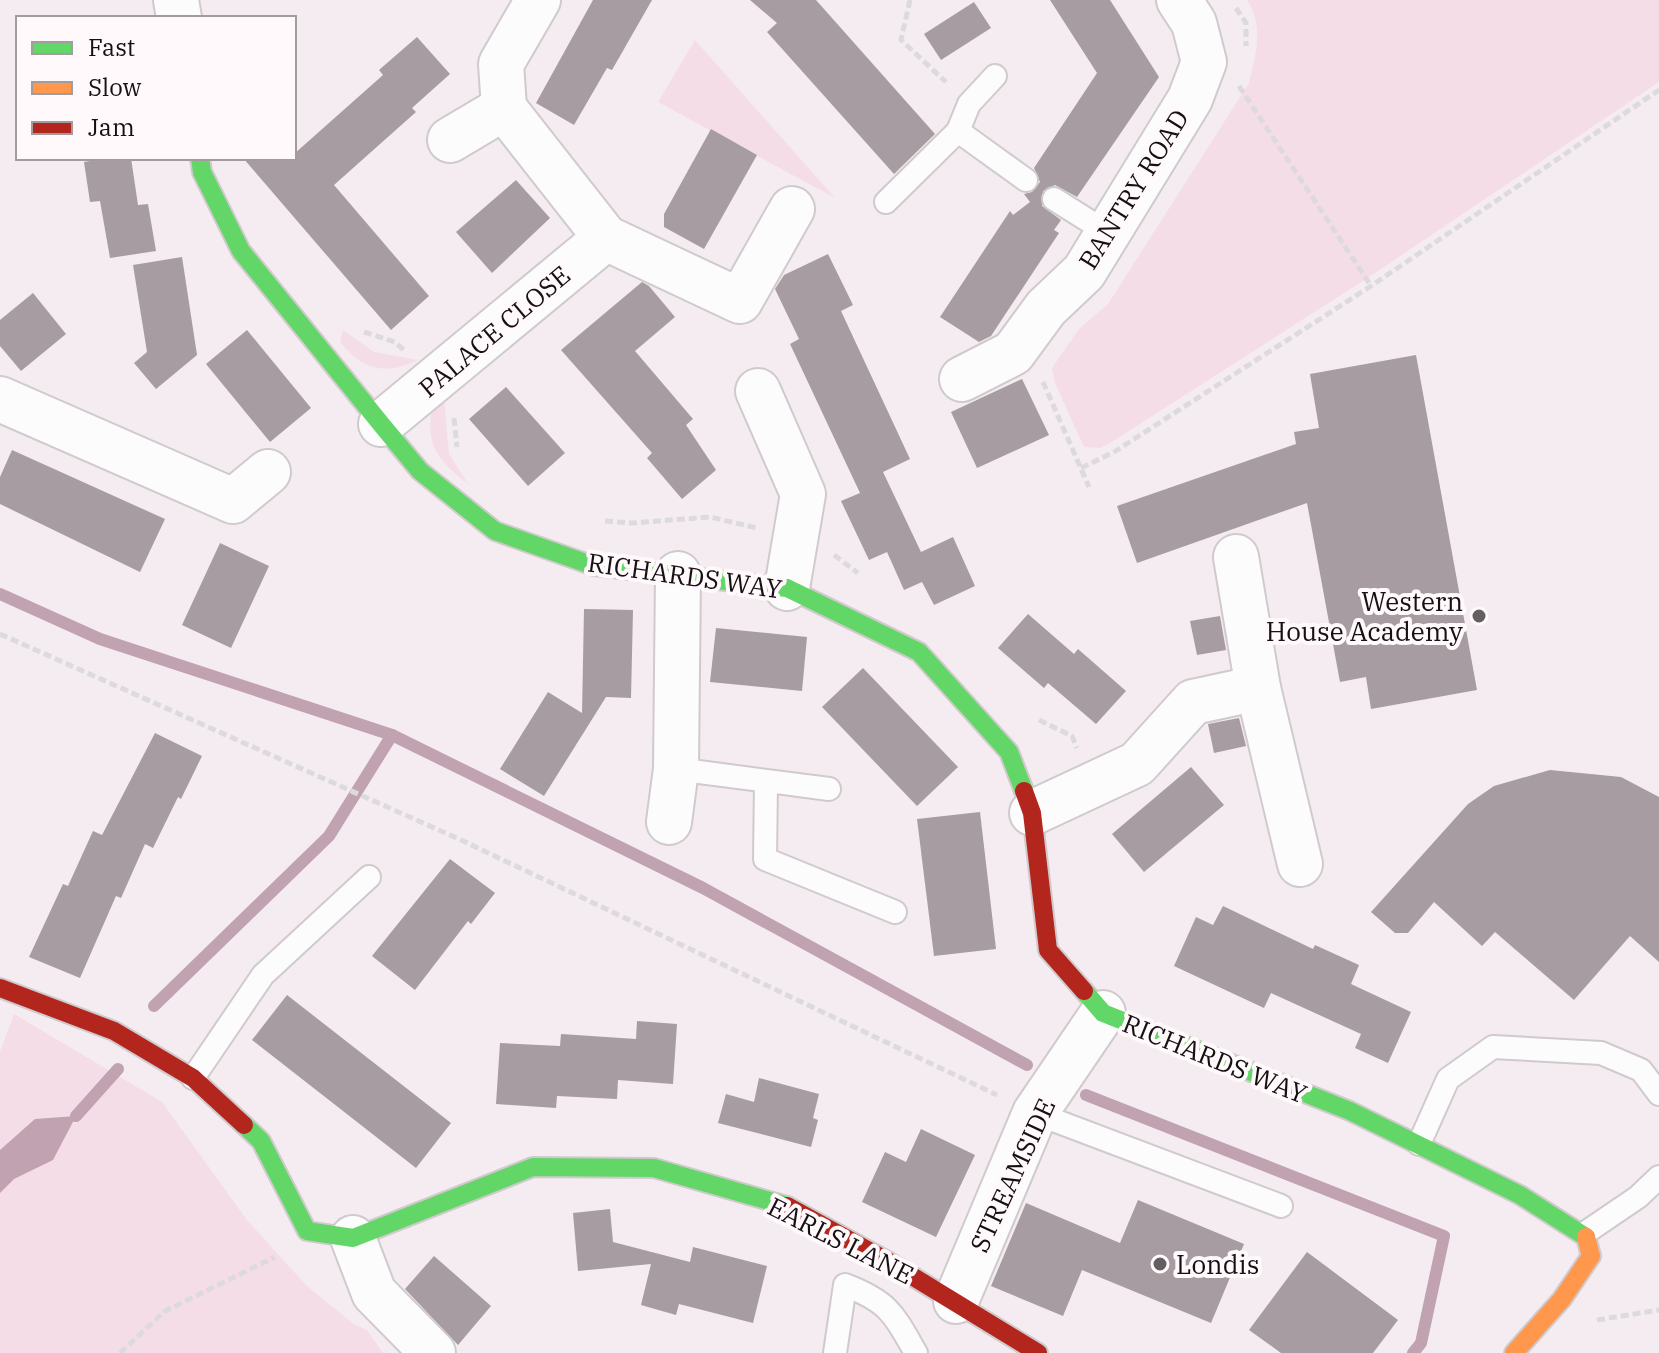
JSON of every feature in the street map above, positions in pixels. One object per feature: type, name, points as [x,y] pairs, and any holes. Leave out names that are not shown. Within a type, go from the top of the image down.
[{"type":"street","points":[[538,0],[501,64],[504,108],[606,238],[740,301],[792,209]]},
{"type":"street","name":"BANTRY ROAD","points":[[962,379],[1013,353],[1046,308],[1084,272],[1190,99],[1204,62],[1194,23],[1179,0]]},
{"type":"street","points":[[450,140],[504,108]]},
{"type":"street","name":"RICHARDS WAY","points":[[200,160],[202,172],[241,251],[420,471],[495,531],[594,566],[787,588],[919,652],[1009,752],[1032,813],[1048,950],[1103,1013],[1350,1111],[1419,1144],[1585,1233]]},
{"type":"street","name":"PALACE CLOSE","points":[[381,424],[606,238]]},
{"type":"street","points":[[758,391],[803,494],[787,588]]},
{"type":"street","points":[[0,399],[233,501],[268,472]]},
{"type":"street","points":[[1236,557],[1258,688],[1300,864]]},
{"type":"street","points":[[669,822],[676,769],[678,574]]},
{"type":"street","points":[[1032,813],[1137,764],[1193,702],[1258,688]]},
{"type":"street","points":[[0,988],[114,1031],[193,1078],[261,1141],[307,1231],[353,1238],[374,1293],[433,1353]]},
{"type":"street","name":"STREAMSIDE","points":[[956,1301],[1035,1113],[1103,1013]]},
{"type":"street","name":"EARLS LANE","points":[[353,1238],[533,1167],[654,1168],[785,1205],[956,1301],[1038,1353]]},
{"type":"street","points":[[1514,1353],[1562,1299],[1591,1256],[1585,1233]]},
{"type":"lane","points":[[886,202],[958,131],[969,104],[995,76]]},
{"type":"lane","points":[[958,131],[1026,180]]},
{"type":"lane","points":[[1054,199],[1108,233]]},
{"type":"lane","points":[[676,769],[829,789]]},
{"type":"lane","points":[[766,783],[765,859],[895,912]]},
{"type":"lane","points":[[193,1078],[263,975],[369,877]]},
{"type":"lane","points":[[1419,1144],[1448,1079],[1493,1047],[1601,1053],[1641,1070],[1659,1094]]},
{"type":"lane","points":[[1035,1113],[1281,1206]]},
{"type":"lane","points":[[1585,1233],[1638,1197],[1659,1177]]},
{"type":"lane","points":[[879,1298],[889,1262]]},
{"type":"lane","points":[[835,1353],[845,1285],[879,1298],[897,1320],[916,1353]]},
{"type":"path","points":[[910,0],[901,40],[969,104]]},
{"type":"path","points":[[1239,85],[1371,286]]},
{"type":"path","points":[[1081,468],[1114,452],[1371,286],[1659,90]]},
{"type":"path","points":[[0,634],[380,804],[1035,1113]]},
{"type":"path","points":[[120,1353],[165,1311],[267,1263],[307,1231]]},
{"type":"path","points":[[1562,1299],[1582,1322],[1659,1310]]},
{"type":"shaded area","points":[[1247,0],[1659,0],[1659,82],[1366,279],[1115,440],[1100,448],[1084,447],[1055,383],[1052,368],[1079,329],[1108,304],[1249,83],[1257,30]]},
{"type":"shaded area","points":[[695,40],[835,198],[658,102]]},
{"type":"shaded area","points":[[343,330],[374,352],[418,360],[395,368],[375,368],[357,359],[340,342]]},
{"type":"shaded area","points":[[433,398],[444,399],[449,454],[468,484],[446,465],[434,447],[430,426]]},
{"type":"shaded area","points":[[14,1014],[162,1102],[247,1220],[307,1286],[355,1325],[367,1330],[383,1353],[0,1353],[0,1052]]},
{"type":"shaded area","points":[[76,1116],[53,1160],[14,1179],[0,1193],[0,1150],[35,1119]]},
{"type":"building","points":[[593,0],[652,0],[612,70],[607,68],[574,125],[536,103]]},
{"type":"building","points":[[750,0],[816,0],[935,134],[894,174],[767,32],[777,23]]},
{"type":"building","points":[[1050,0],[1110,0],[1159,77],[1077,197],[1055,185],[1043,191],[1042,206],[1061,220],[1054,230],[1059,233],[991,336],[979,342],[940,317],[1010,211],[1013,215],[1030,202],[1024,194],[1032,192],[1040,182],[1034,168],[1097,73]]},
{"type":"building","points":[[974,2],[991,28],[941,60],[924,34]]},
{"type":"building","points":[[417,37],[450,74],[412,108],[416,112],[334,185],[429,296],[391,330],[245,160],[296,160],[296,152],[383,75],[379,70]]},
{"type":"building","points":[[711,129],[757,155],[704,249],[664,227],[664,214]]},
{"type":"building","points":[[131,160],[138,205],[148,204],[156,251],[110,258],[100,201],[90,202],[84,162]]},
{"type":"building","points":[[516,180],[550,218],[492,273],[456,232]]},
{"type":"building","points":[[828,254],[853,305],[841,311],[910,459],[883,472],[921,552],[953,537],[975,586],[934,605],[922,582],[904,590],[887,552],[869,560],[841,501],[860,493],[790,344],[799,339],[775,289],[784,275]]},
{"type":"building","points":[[182,257],[197,355],[156,389],[134,363],[147,352],[133,265]]},
{"type":"building","points":[[642,282],[675,317],[635,351],[693,419],[686,425],[716,470],[682,499],[647,458],[652,453],[561,350]]},
{"type":"building","points":[[33,293],[66,334],[21,371],[0,346],[0,320]]},
{"type":"building","points":[[247,330],[311,408],[270,442],[206,364]]},
{"type":"building","points":[[1416,355],[1477,690],[1371,709],[1366,677],[1340,682],[1307,503],[1137,563],[1117,506],[1296,444],[1294,432],[1319,428],[1310,374]]},
{"type":"building","points":[[1022,379],[1049,435],[977,468],[951,412]]},
{"type":"building","points":[[506,387],[565,453],[528,486],[469,419]]},
{"type":"building","points":[[12,450],[165,519],[140,572],[0,504],[0,477]]},
{"type":"building","points":[[220,543],[269,566],[231,648],[182,625]]},
{"type":"building","points":[[584,609],[633,610],[631,698],[606,697],[544,796],[500,769],[548,692],[582,713]]},
{"type":"building","points":[[1028,614],[1074,654],[1078,649],[1126,691],[1096,724],[1048,683],[1044,688],[998,648]]},
{"type":"building","points":[[1220,616],[1226,650],[1197,655],[1190,621]]},
{"type":"building","points":[[716,628],[807,637],[802,691],[710,682]]},
{"type":"building","points":[[863,668],[958,767],[917,806],[822,707]]},
{"type":"building","points":[[1239,718],[1246,746],[1214,753],[1208,724]]},
{"type":"building","points":[[155,733],[202,756],[181,799],[178,797],[153,848],[145,844],[121,898],[116,896],[80,978],[29,957],[63,884],[68,886],[93,831],[102,835]]},
{"type":"building","points":[[1191,767],[1224,805],[1144,872],[1112,834]]},
{"type":"building","points":[[1550,770],[1621,777],[1659,797],[1659,962],[1630,936],[1574,1000],[1495,932],[1482,946],[1434,902],[1408,933],[1395,933],[1371,912],[1468,804],[1494,786]]},
{"type":"building","points":[[980,812],[996,949],[934,956],[917,819]]},
{"type":"building","points":[[450,859],[495,893],[471,924],[468,921],[415,990],[372,956]]},
{"type":"building","points":[[1223,906],[1313,949],[1315,945],[1359,965],[1351,984],[1411,1012],[1388,1063],[1355,1048],[1361,1034],[1271,993],[1264,1008],[1174,966],[1196,917],[1213,925]]},
{"type":"building","points":[[287,995],[451,1123],[416,1168],[252,1040]]},
{"type":"building","points":[[637,1021],[677,1024],[673,1084],[618,1080],[617,1099],[557,1096],[556,1108],[496,1104],[500,1043],[560,1046],[561,1034],[636,1039]]},
{"type":"building","points":[[759,1078],[819,1094],[813,1118],[818,1120],[811,1147],[718,1123],[726,1094],[754,1102]]},
{"type":"building","points":[[921,1129],[975,1155],[936,1237],[862,1202],[885,1152],[906,1162]]},
{"type":"building","points":[[1138,1200],[1244,1244],[1211,1323],[1082,1270],[1063,1316],[991,1286],[1026,1203],[1120,1243]]},
{"type":"building","points":[[610,1209],[613,1242],[690,1262],[693,1247],[767,1266],[753,1323],[679,1304],[676,1315],[641,1305],[651,1264],[578,1271],[573,1213]]},
{"type":"building","points":[[1307,1252],[1398,1320],[1373,1353],[1281,1353],[1249,1330]]},
{"type":"building","points":[[434,1256],[491,1306],[458,1345],[405,1289]]},
{"type":"waterway","points":[[0,594],[100,639],[392,735],[703,888],[1027,1065]]},
{"type":"waterway","points":[[154,1006],[329,836],[392,735]]},
{"type":"waterway","points":[[76,1116],[118,1069]]},
{"type":"waterway","points":[[1086,1095],[1444,1236],[1421,1343],[1413,1353]]},
{"type":"traffic: fast","points":[[200,160],[202,172],[241,251],[420,471],[495,531],[594,566],[787,588],[919,652],[1009,752],[1024,791]]},
{"type":"traffic: fast","points":[[1084,991],[1103,1013],[1350,1111],[1520,1195],[1586,1237]]},
{"type":"traffic: fast","points":[[244,1125],[261,1141],[307,1231],[353,1238],[533,1167],[654,1168],[787,1206]]},
{"type":"traffic: slow","points":[[1514,1353],[1562,1299],[1591,1256],[1586,1237]]},
{"type":"traffic: jam","points":[[1024,791],[1032,813],[1048,950],[1084,991]]},
{"type":"traffic: jam","points":[[0,988],[114,1031],[193,1078],[244,1125]]},
{"type":"traffic: jam","points":[[787,1206],[889,1262],[1038,1353]]},
{"type":"place","name":"Western House Academy","points":[[1479,616]]},
{"type":"place","name":"Londis","points":[[1160,1264]]}]
